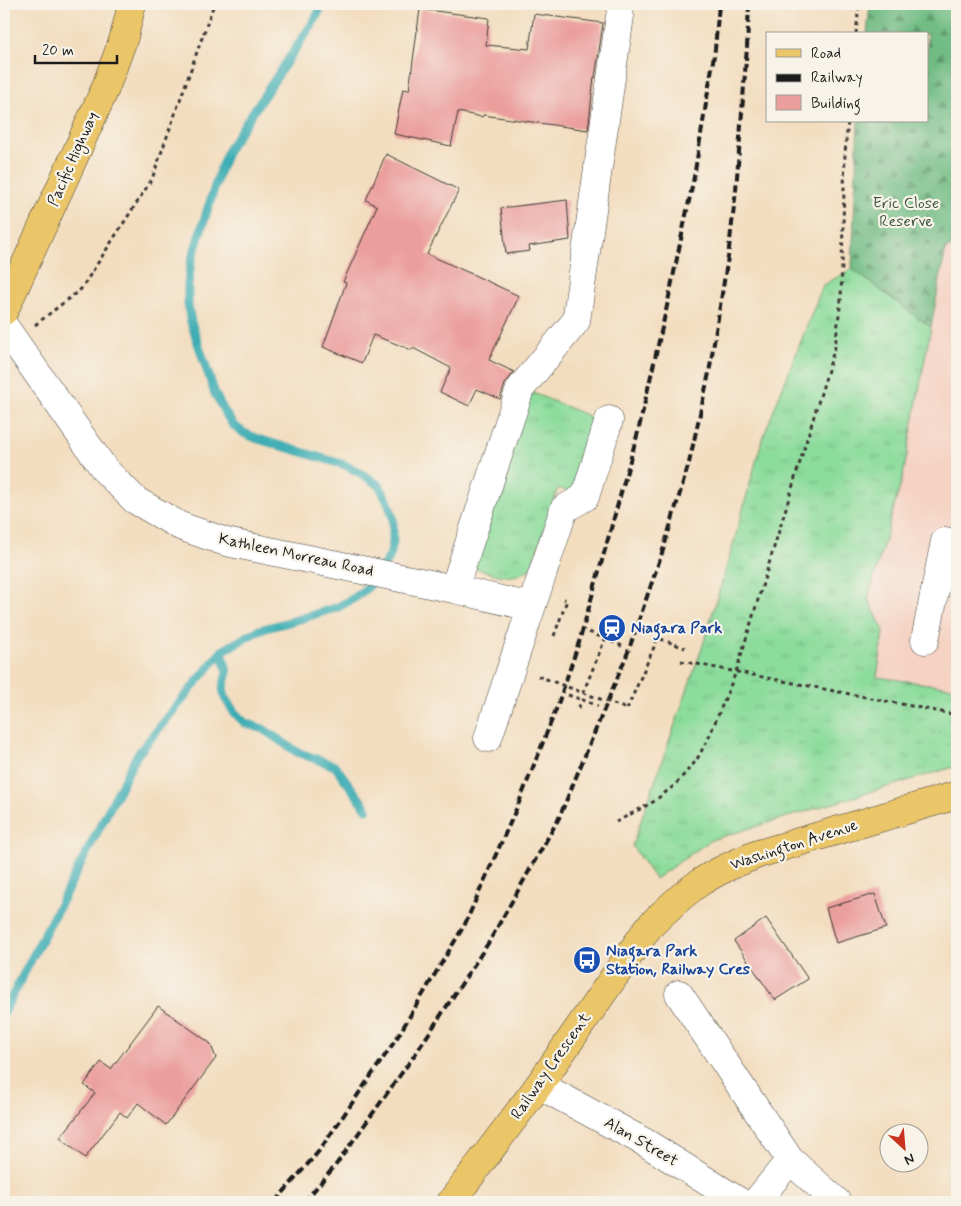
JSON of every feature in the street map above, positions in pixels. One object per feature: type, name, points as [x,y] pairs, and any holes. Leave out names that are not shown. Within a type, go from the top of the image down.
[{"type":"main road","name":"Pacific Highway","points":[[4,311],[105,89],[124,37],[132,4]]},
{"type":"main road","name":"Washington Avenue","points":[[648,928],[670,906],[696,885],[728,866],[758,854],[957,795]]},
{"type":"main road","name":"Railway Crescent","points":[[451,1202],[540,1085],[648,928]]},
{"type":"street","points":[[454,589],[520,389],[576,321],[620,16]]},
{"type":"street","name":"Kathleen Morreau Road","points":[[9,333],[105,470],[135,500],[180,526],[226,542],[356,568],[531,607]]},
{"type":"street","points":[[488,738],[564,509],[585,497],[609,420]]},
{"type":"street","points":[[925,640],[945,541],[957,543]]},
{"type":"street","points":[[680,994],[790,1160],[837,1202]]},
{"type":"street","name":"Alan Street","points":[[540,1085],[646,1143],[740,1202]]},
{"type":"street","points":[[756,1202],[790,1160]]},
{"type":"path","points":[[9,333],[81,289],[152,178],[214,4]]},
{"type":"path","points":[[856,32],[859,4]]},
{"type":"path","points":[[616,822],[653,802],[675,785],[696,761],[709,737],[736,672],[836,347],[841,299],[845,152],[848,122]]},
{"type":"path","points":[[589,632],[622,646]]},
{"type":"path","points":[[538,676],[627,709],[658,638],[685,648]]},
{"type":"path","points":[[583,693],[605,640]]},
{"type":"path","points":[[681,661],[957,716]]},
{"type":"path","points":[[568,695],[598,706]]},
{"type":"path","points":[[578,708],[583,700]]},
{"type":"shaded area","points":[[946,248],[957,248],[957,588],[952,590],[950,598],[957,599],[957,688],[877,677],[884,631],[868,599],[903,476]]},
{"type":"green space","name":"Eric Close Reserve","points":[[870,4],[957,4],[957,246],[946,248],[931,327],[852,269],[858,122],[928,122],[928,32],[867,32]]},
{"type":"green space","points":[[852,269],[931,327],[903,476],[868,599],[884,631],[877,677],[957,688],[957,766],[711,840],[655,879],[632,846],[702,648],[762,440],[823,285]]},
{"type":"green space","points":[[531,392],[601,421],[580,495],[558,488],[531,568],[517,575],[497,575],[475,568]]},
{"type":"building","points":[[420,9],[489,18],[486,45],[529,49],[534,14],[603,23],[588,130],[483,115],[482,117],[458,112],[451,146],[394,134],[403,89],[409,90]]},
{"type":"building","points":[[386,154],[459,190],[427,254],[519,296],[489,360],[514,372],[505,384],[500,399],[477,389],[469,406],[440,392],[451,368],[413,348],[412,350],[373,335],[362,363],[323,347],[346,283],[343,282],[377,206],[366,200]]},
{"type":"building","points":[[567,200],[570,240],[529,246],[530,251],[506,254],[501,208]]},
{"type":"building","points":[[875,894],[886,928],[836,943],[826,908]]},
{"type":"building","points":[[766,918],[808,979],[775,1000],[734,941]]},
{"type":"building","points":[[158,1006],[210,1043],[216,1058],[166,1125],[138,1103],[127,1118],[120,1112],[85,1158],[60,1138],[95,1093],[84,1085],[101,1062],[111,1069]]},
{"type":"waterway","points":[[4,1012],[137,755],[222,651],[259,630],[338,607],[356,597],[370,585],[390,556],[393,542],[393,518],[388,502],[379,485],[345,465],[258,439],[244,433],[233,425],[215,394],[191,322],[188,305],[191,262],[220,170],[229,148],[314,21],[323,4]]},
{"type":"waterway","points":[[222,651],[227,672],[223,688],[225,698],[234,712],[245,723],[263,729],[297,752],[335,766],[367,809]]},
{"type":"railway","points":[[275,1202],[319,1151],[395,1041],[465,924],[518,805],[557,707],[580,639],[638,432],[694,177],[715,49],[719,4]]},
{"type":"railway","points":[[304,1202],[335,1166],[416,1053],[489,942],[559,818],[628,652],[663,550],[689,463],[709,373],[728,257],[736,190],[749,4]]},
{"type":"place","name":"Niagara Park","points":[[612,628]]},
{"type":"place","name":"Niagara Park Station, Railway Cres","points":[[587,960]]}]
